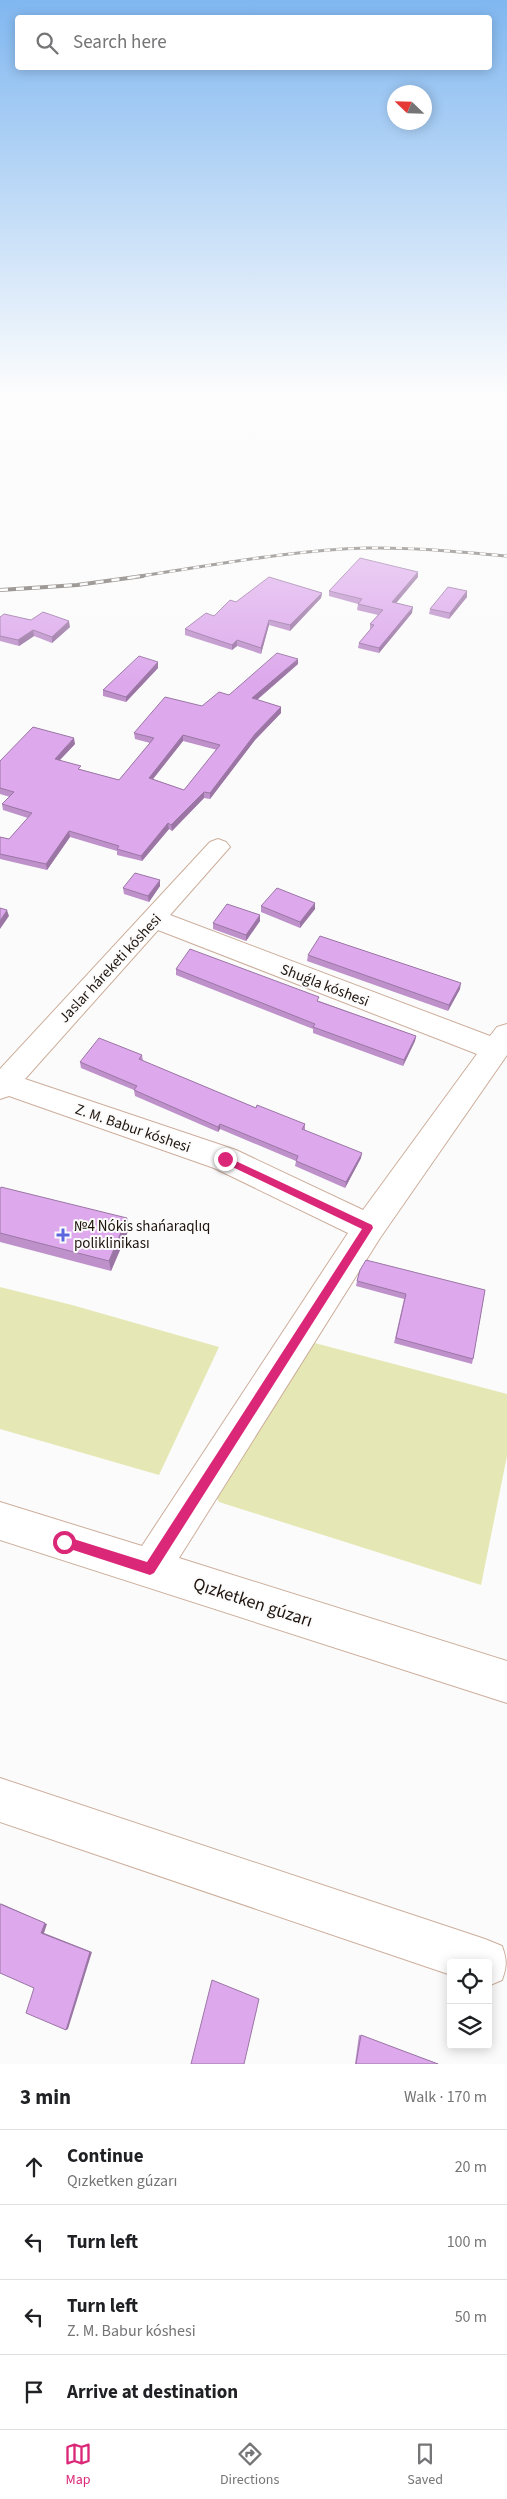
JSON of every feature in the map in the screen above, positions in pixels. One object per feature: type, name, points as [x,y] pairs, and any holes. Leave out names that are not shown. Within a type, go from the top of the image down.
[{"type":"street","name":"Jaslar háreketi kóshesi","points":[[2,1085],[155,919],[218,847]]},
{"type":"street","name":"Shuǵla kóshesi","points":[[155,919],[501,1042]]},
{"type":"street","points":[[150,1569],[369,1228],[501,1042]]},
{"type":"street","name":"Z. M. Babur kóshesi","points":[[2,1085],[225,1159],[369,1228]]},
{"type":"street","name":"Qızketken gúzarı","points":[[0,1521],[507,1682]]},
{"type":"street","points":[[0,1800],[475,1959]]},
{"type":"street","points":[[492,1965],[507,1970]]},
{"type":"green space","points":[[0,1287],[72,1305],[219,1347],[159,1475],[0,1429]]},
{"type":"green space","points":[[311,1342],[507,1394],[507,1456],[481,1585],[219,1502],[214,1491]]},
{"type":"building","points":[[360,558],[418,572],[392,602],[413,607],[379,648],[359,643],[374,625],[370,624],[383,610],[358,604],[362,599],[329,591]]},
{"type":"building","points":[[269,577],[322,593],[290,625],[269,620],[261,648],[237,640],[232,645],[185,629],[206,613],[214,616],[230,600],[236,602]]},
{"type":"building","points":[[448,587],[467,591],[450,613],[430,609]]},
{"type":"building","points":[[43,612],[69,621],[52,637],[33,630],[18,640],[0,636],[0,617],[4,614],[31,620]]},
{"type":"building","points":[[277,653],[298,659],[252,698],[281,707],[255,734],[210,793],[204,792],[171,825],[168,823],[141,856],[117,849],[119,846],[69,831],[46,864],[0,854],[0,837],[9,839],[32,813],[2,804],[14,792],[0,788],[0,761],[33,727],[74,738],[55,759],[81,766],[78,769],[119,780],[154,738],[134,733],[165,697],[202,706],[219,692],[229,695]],"holes":[[[183,735],[220,745],[184,790],[149,778]]]},
{"type":"building","points":[[139,656],[158,662],[126,697],[103,690]]},
{"type":"building","points":[[135,873],[160,880],[148,896],[123,888]]},
{"type":"building","points":[[277,888],[315,903],[300,922],[261,906]]},
{"type":"building","points":[[227,904],[260,915],[246,935],[213,923]]},
{"type":"building","points":[[0,908],[7,910],[0,921]]},
{"type":"building","points":[[320,936],[461,983],[449,1005],[308,955]]},
{"type":"building","points":[[190,949],[319,997],[317,1001],[416,1036],[404,1060],[313,1027],[315,1024],[176,969]]},
{"type":"building","points":[[99,1038],[142,1055],[139,1059],[256,1108],[257,1105],[305,1124],[302,1129],[362,1153],[346,1182],[296,1161],[298,1156],[220,1124],[218,1127],[134,1090],[137,1086],[80,1062]]},
{"type":"building","name":"№4 Nókis shańaraqlıq poliklinikası","points":[[1,1187],[127,1218],[109,1261],[0,1233]]},
{"type":"building","points":[[366,1260],[485,1290],[473,1359],[396,1338],[406,1294],[357,1281],[360,1270]]},
{"type":"building","points":[[0,1904],[45,1923],[41,1933],[90,1952],[66,2030],[26,2013],[34,1988],[0,1973]]},
{"type":"building","points":[[212,1980],[259,1999],[244,2064],[191,2064]]},
{"type":"building","points":[[361,2035],[438,2064],[356,2064]]},
{"type":"railway","points":[[134,577],[250,559],[338,549],[402,548],[507,556]]},
{"type":"railway","points":[[0,590],[77,585],[143,576]]},
{"type":"place","name":"№4 Nókis shańaraqlıq poliklinikası","points":[[63,1235]]},
{"type":"route","points":[[64,1542],[150,1569],[193,1505],[369,1228],[225,1159]]}]
